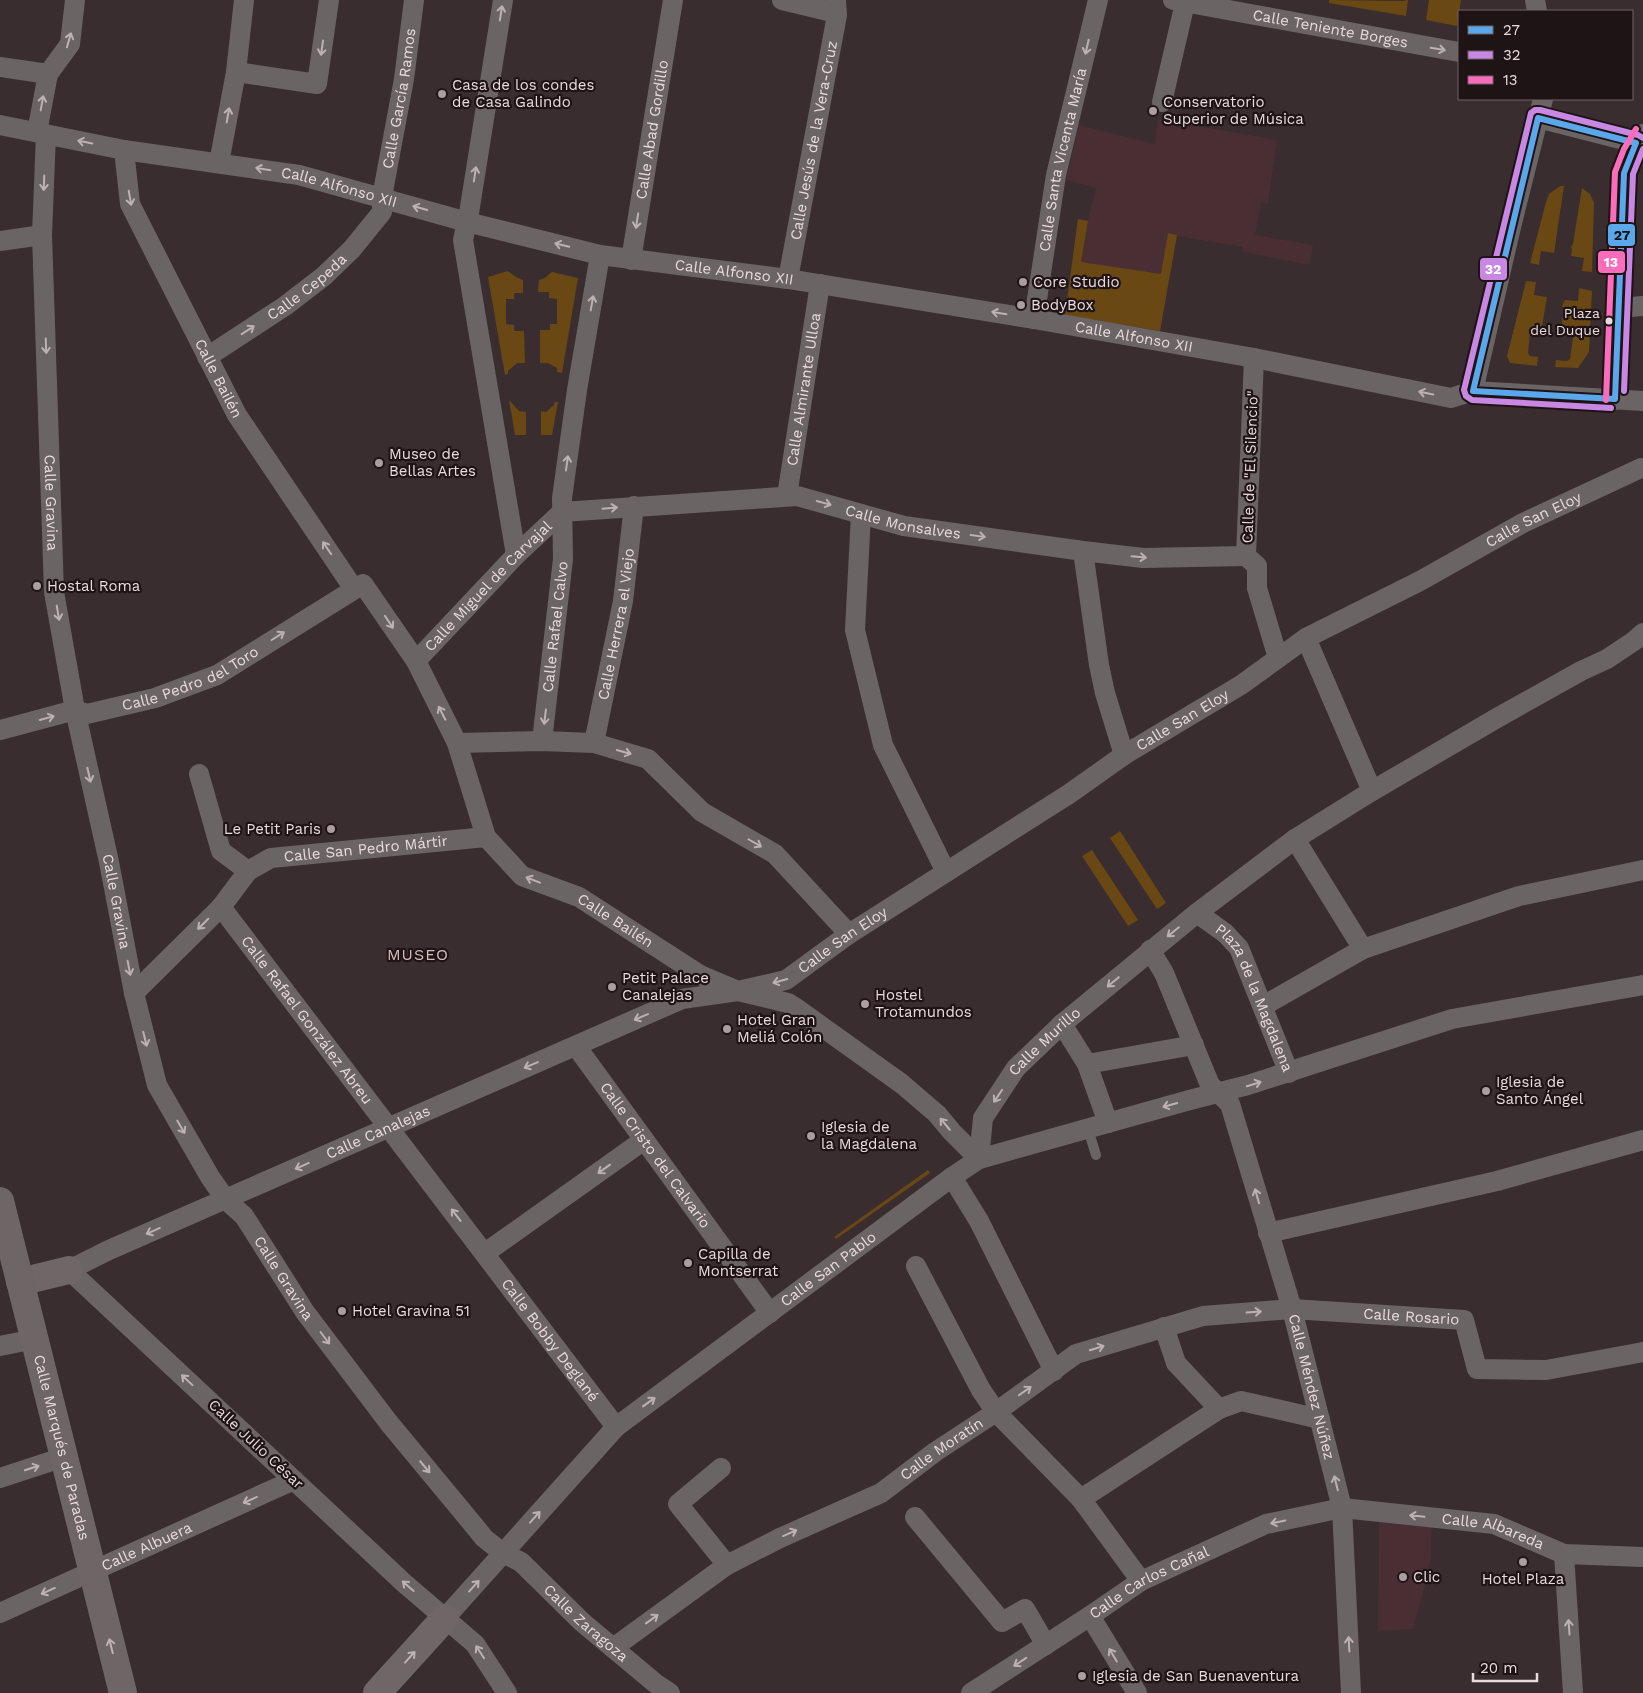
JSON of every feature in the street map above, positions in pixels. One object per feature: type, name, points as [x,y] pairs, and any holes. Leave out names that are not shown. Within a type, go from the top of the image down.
[{"type":"main road","name":"Calle Marqués de Paradas","points":[[0,1204],[123,1693]]},
{"type":"street","points":[[0,67],[48,74],[70,44],[75,0]]},
{"type":"street","points":[[220,163],[236,72],[244,0]]},
{"type":"street","points":[[236,72],[317,84],[329,0]]},
{"type":"street","name":"Calle García Ramos","points":[[382,197],[404,79],[414,0]]},
{"type":"street","points":[[503,0],[463,240],[516,555]]},
{"type":"street","name":"Calle Abad Gordillo","points":[[631,260],[673,0]]},
{"type":"street","points":[[782,0],[836,6]]},
{"type":"street","name":"Calle Santa Vicenta María","points":[[1034,319],[1056,175],[1098,0]]},
{"type":"street","points":[[1162,102],[1179,1]]},
{"type":"street","name":"Calle Teniente Borges","points":[[1179,1],[1267,8],[1458,52]]},
{"type":"street","name":"Calle Jesús de la Vera-Cruz","points":[[788,279],[837,15],[836,6]]},
{"type":"street","name":"Calle Gravina","points":[[48,74],[41,133],[42,236],[54,592],[75,710],[109,862],[134,993],[157,1085],[210,1177],[226,1200],[244,1216],[305,1312],[389,1423],[484,1538],[503,1553]]},
{"type":"street","points":[[1473,391],[1543,100]]},
{"type":"street","points":[[1538,118],[1640,139],[1628,160],[1624,173],[1615,400]]},
{"type":"street","name":"Calle Alfonso XII","points":[[0,125],[124,150],[299,175],[467,222],[600,255],[788,279],[1034,319],[1254,358],[1451,398],[1473,391],[1643,401]]},
{"type":"street","name":"Calle Bailén","points":[[124,150],[130,204],[237,415],[359,586],[416,662],[457,743],[486,836],[522,876],[579,897],[700,975],[738,991],[788,1003],[796,1008],[902,1084],[937,1114],[979,1159]]},
{"type":"street","name":"Calle Cepeda","points":[[207,357],[285,306],[324,276],[352,250],[382,212],[382,197]]},
{"type":"street","points":[[0,241],[42,236]]},
{"type":"street","name":"Calle Rafael Calvo","points":[[542,741],[563,559],[562,512],[577,390],[600,255]]},
{"type":"street","name":"Calle Almirante Ulloa","points":[[787,496],[820,284]]},
{"type":"street","points":[[1619,308],[1643,306]]},
{"type":"street","name":"Calle de \"El Silencio\"","points":[[1254,358],[1246,556],[1257,566],[1257,588],[1278,658]]},
{"type":"street","name":"Calle San Eloy","points":[[738,991],[786,980],[849,934],[946,872],[1070,797],[1124,755],[1241,685],[1306,638],[1422,585],[1523,523],[1641,468]]},
{"type":"street","name":"Calle Monsalves","points":[[562,512],[797,496],[904,526],[1083,551],[1143,558],[1246,556]]},
{"type":"street","name":"Calle Herrera el Viejo","points":[[594,743],[623,602],[634,506]]},
{"type":"street","name":"Calle Miguel de Carvajal","points":[[416,662],[516,555],[562,512]]},
{"type":"street","points":[[861,514],[855,630],[883,745],[946,872]]},
{"type":"street","points":[[1083,551],[1099,665],[1105,693],[1124,755]]},
{"type":"street","name":"Calle Pedro del Toro","points":[[0,730],[75,710],[87,714],[155,698],[217,675],[359,586]]},
{"type":"street","points":[[1197,913],[1295,839],[1372,791],[1547,690],[1607,659],[1643,633]]},
{"type":"street","points":[[1306,638],[1372,791]]},
{"type":"street","points":[[457,743],[542,741],[594,743],[648,759],[702,812],[775,854],[849,934]]},
{"type":"street","points":[[199,774],[221,851],[248,872]]},
{"type":"street","name":"Calle San Pedro Mártir","points":[[134,993],[221,907],[248,872],[271,858],[486,836]]},
{"type":"street","points":[[1295,839],[1363,949]]},
{"type":"street","points":[[1262,1006],[1363,949],[1519,896],[1643,870]]},
{"type":"street","name":"Calle Rafael González Abreu","points":[[221,907],[485,1253]]},
{"type":"street","name":"Plaza de la Magdalena","points":[[1150,950],[1197,913],[1225,933],[1239,948],[1289,1073],[1217,1094]]},
{"type":"street","points":[[1150,950],[1164,973],[1210,1086],[1217,1094]]},
{"type":"street","name":"Calle Murillo","points":[[979,1159],[982,1118],[1016,1068],[1062,1024],[1150,950]]},
{"type":"street","points":[[1289,1073],[1452,1019],[1643,985]]},
{"type":"street","name":"Calle Canalejas","points":[[20,1282],[69,1270],[109,1250],[388,1127],[682,1000],[738,991]]},
{"type":"street","points":[[1062,1024],[1088,1064],[1108,1123]]},
{"type":"street","points":[[1088,1064],[1194,1045]]},
{"type":"street","name":"Calle Cristo del Calvario","points":[[576,1046],[770,1313]]},
{"type":"street","name":"Calle San Pablo","points":[[445,1618],[616,1427],[952,1177],[979,1159],[1217,1094]]},
{"type":"street","name":"Calle Méndez Núñez","points":[[1217,1094],[1230,1104],[1232,1109],[1292,1310],[1342,1508],[1351,1693]]},
{"type":"street","points":[[485,1253],[644,1140]]},
{"type":"street","points":[[1268,1233],[1497,1182],[1643,1140]]},
{"type":"street","points":[[952,1177],[979,1221],[1054,1370]]},
{"type":"street","name":"Calle Bobby Deglané","points":[[485,1253],[616,1427]]},
{"type":"street","points":[[916,1266],[981,1390],[996,1412],[1081,1499],[1141,1580]]},
{"type":"street","name":"Calle Julio César","points":[[69,1270],[404,1583],[475,1644],[507,1693]]},
{"type":"street","name":"Calle Moratín","points":[[613,1648],[727,1565],[780,1538],[881,1493],[935,1452],[996,1412],[1076,1354],[1203,1316],[1292,1310]]},
{"type":"street","name":"Calle Rosario","points":[[1292,1310],[1464,1320],[1477,1369],[1546,1370],[1643,1352]]},
{"type":"street","points":[[1164,1327],[1176,1364],[1219,1409]]},
{"type":"street","points":[[0,1346],[35,1339]]},
{"type":"street","points":[[1081,1499],[1219,1409],[1241,1402],[1320,1419]]},
{"type":"street","points":[[0,1478],[64,1457]]},
{"type":"street","points":[[721,1468],[678,1504],[727,1565]]},
{"type":"street","name":"Calle Albuera","points":[[0,1613],[294,1480]]},
{"type":"street","name":"Calle Albareda","points":[[1342,1508],[1494,1524],[1564,1554],[1643,1557]]},
{"type":"street","name":"Calle Carlos Cañal","points":[[971,1693],[1090,1616],[1141,1580],[1266,1524],[1342,1508]]},
{"type":"street","points":[[915,1517],[1002,1622],[1025,1609],[1046,1645]]},
{"type":"street","name":"Calle Zaragoza","points":[[503,1553],[521,1562],[582,1622],[655,1683],[670,1693]]},
{"type":"street","points":[[1564,1554],[1573,1693]]},
{"type":"street","points":[[1090,1616],[1136,1693]]},
{"type":"street","points":[[378,1693],[445,1618]]},
{"type":"lane","points":[[1088,1129],[1096,1155]]},
{"type":"shaded area","points":[[1329,0],[1408,0],[1406,16],[1329,3]]},
{"type":"shaded area","points":[[1429,0],[1461,0],[1457,26],[1426,20]]},
{"type":"shaded area","points":[[1158,119],[1277,140],[1268,204],[1261,203],[1255,235],[1313,245],[1310,265],[1243,252],[1243,247],[1177,236],[1160,331],[1065,315],[1078,219],[1088,220],[1096,188],[1066,180],[1079,125],[1155,144]]},
{"type":"shaded area","points":[[1560,186],[1564,186],[1554,253],[1541,251],[1539,265],[1530,263],[1549,194]]},
{"type":"shaded area","points":[[1582,188],[1590,194],[1594,203],[1592,272],[1582,271],[1584,258],[1571,256]]},
{"type":"shaded area","points":[[1078,219],[1088,221],[1081,262],[1161,274],[1168,233],[1177,235],[1160,331],[1065,315]]},
{"type":"shaded area","points":[[508,271],[523,280],[523,293],[514,293],[514,299],[506,299],[506,324],[514,325],[514,331],[524,331],[525,363],[517,363],[505,375],[488,277]]},
{"type":"shaded area","points":[[552,272],[578,278],[562,373],[557,372],[557,368],[548,363],[540,363],[540,330],[550,330],[550,324],[557,324],[557,299],[549,298],[549,292],[538,292],[539,280]]},
{"type":"shaded area","points":[[1526,281],[1536,282],[1534,295],[1547,297],[1542,326],[1539,329],[1533,329],[1530,333],[1528,353],[1530,356],[1538,357],[1537,366],[1510,363],[1507,356]]},
{"type":"shaded area","points":[[1579,288],[1592,291],[1589,352],[1578,368],[1555,367],[1556,360],[1567,361],[1570,359],[1573,338],[1572,335],[1564,333],[1561,328],[1564,309],[1562,306],[1565,300],[1578,301]]},
{"type":"shaded area","points":[[509,400],[519,411],[526,412],[526,435],[515,435]]},
{"type":"shaded area","points":[[555,402],[558,402],[552,435],[541,435],[541,411],[546,412]]},
{"type":"shaded area","points":[[1120,831],[1166,903],[1157,909],[1110,838]]},
{"type":"shaded area","points":[[1092,850],[1138,920],[1128,926],[1082,856]]},
{"type":"shaded area","points":[[928,1170],[930,1173],[836,1239],[834,1237]]},
{"type":"shaded area","name":"Clic","points":[[1379,1520],[1432,1524],[1431,1557],[1413,1629],[1378,1631]]},
{"type":"transit line","name":"32","points":[[1611,408],[1472,400],[1466,396],[1464,390],[1531,113],[1535,110],[1540,110],[1638,135],[1643,138]]},
{"type":"transit line","name":"27","points":[[1538,118],[1636,143],[1624,173],[1615,399],[1473,391],[1538,118]]},
{"type":"transit line","name":"13","points":[[1606,400],[1615,172],[1624,149],[1636,129]]},
{"type":"transit line","name":"32","points":[[1624,391],[1633,174],[1643,149]]},
{"type":"place","name":"Casa de los condes de Casa Galindo","points":[[442,94]]},
{"type":"place","name":"Conservatorio Superior de Música","points":[[1153,111]]},
{"type":"place","name":"Core Studio","points":[[1023,282]]},
{"type":"place","name":"BodyBox","points":[[1021,305]]},
{"type":"place","name":"Plaza del Duque","points":[[1609,321]]},
{"type":"place","name":"Museo de Bellas Artes","points":[[379,463]]},
{"type":"place","name":"Hostal Roma","points":[[37,586]]},
{"type":"place","name":"Le Petit Paris","points":[[331,829]]},
{"type":"place","name":"Petit Palace Canalejas","points":[[612,987]]},
{"type":"place","name":"Hostel Trotamundos","points":[[865,1004]]},
{"type":"place","name":"Hotel Gran Meliá Colón","points":[[727,1029]]},
{"type":"place","name":"Iglesia de Santo Ángel","points":[[1486,1091]]},
{"type":"place","name":"Iglesia de la Magdalena","points":[[811,1136]]},
{"type":"place","name":"Capilla de Montserrat","points":[[688,1263]]},
{"type":"place","name":"Hotel Gravina 51","points":[[342,1311]]},
{"type":"place","name":"Hotel Plaza","points":[[1523,1562]]},
{"type":"place","name":"Clic","points":[[1403,1577]]},
{"type":"place","name":"Iglesia de San Buenaventura","points":[[1082,1676]]},
{"type":"district","name":"MUSEO","points":[[418,954]]}]
